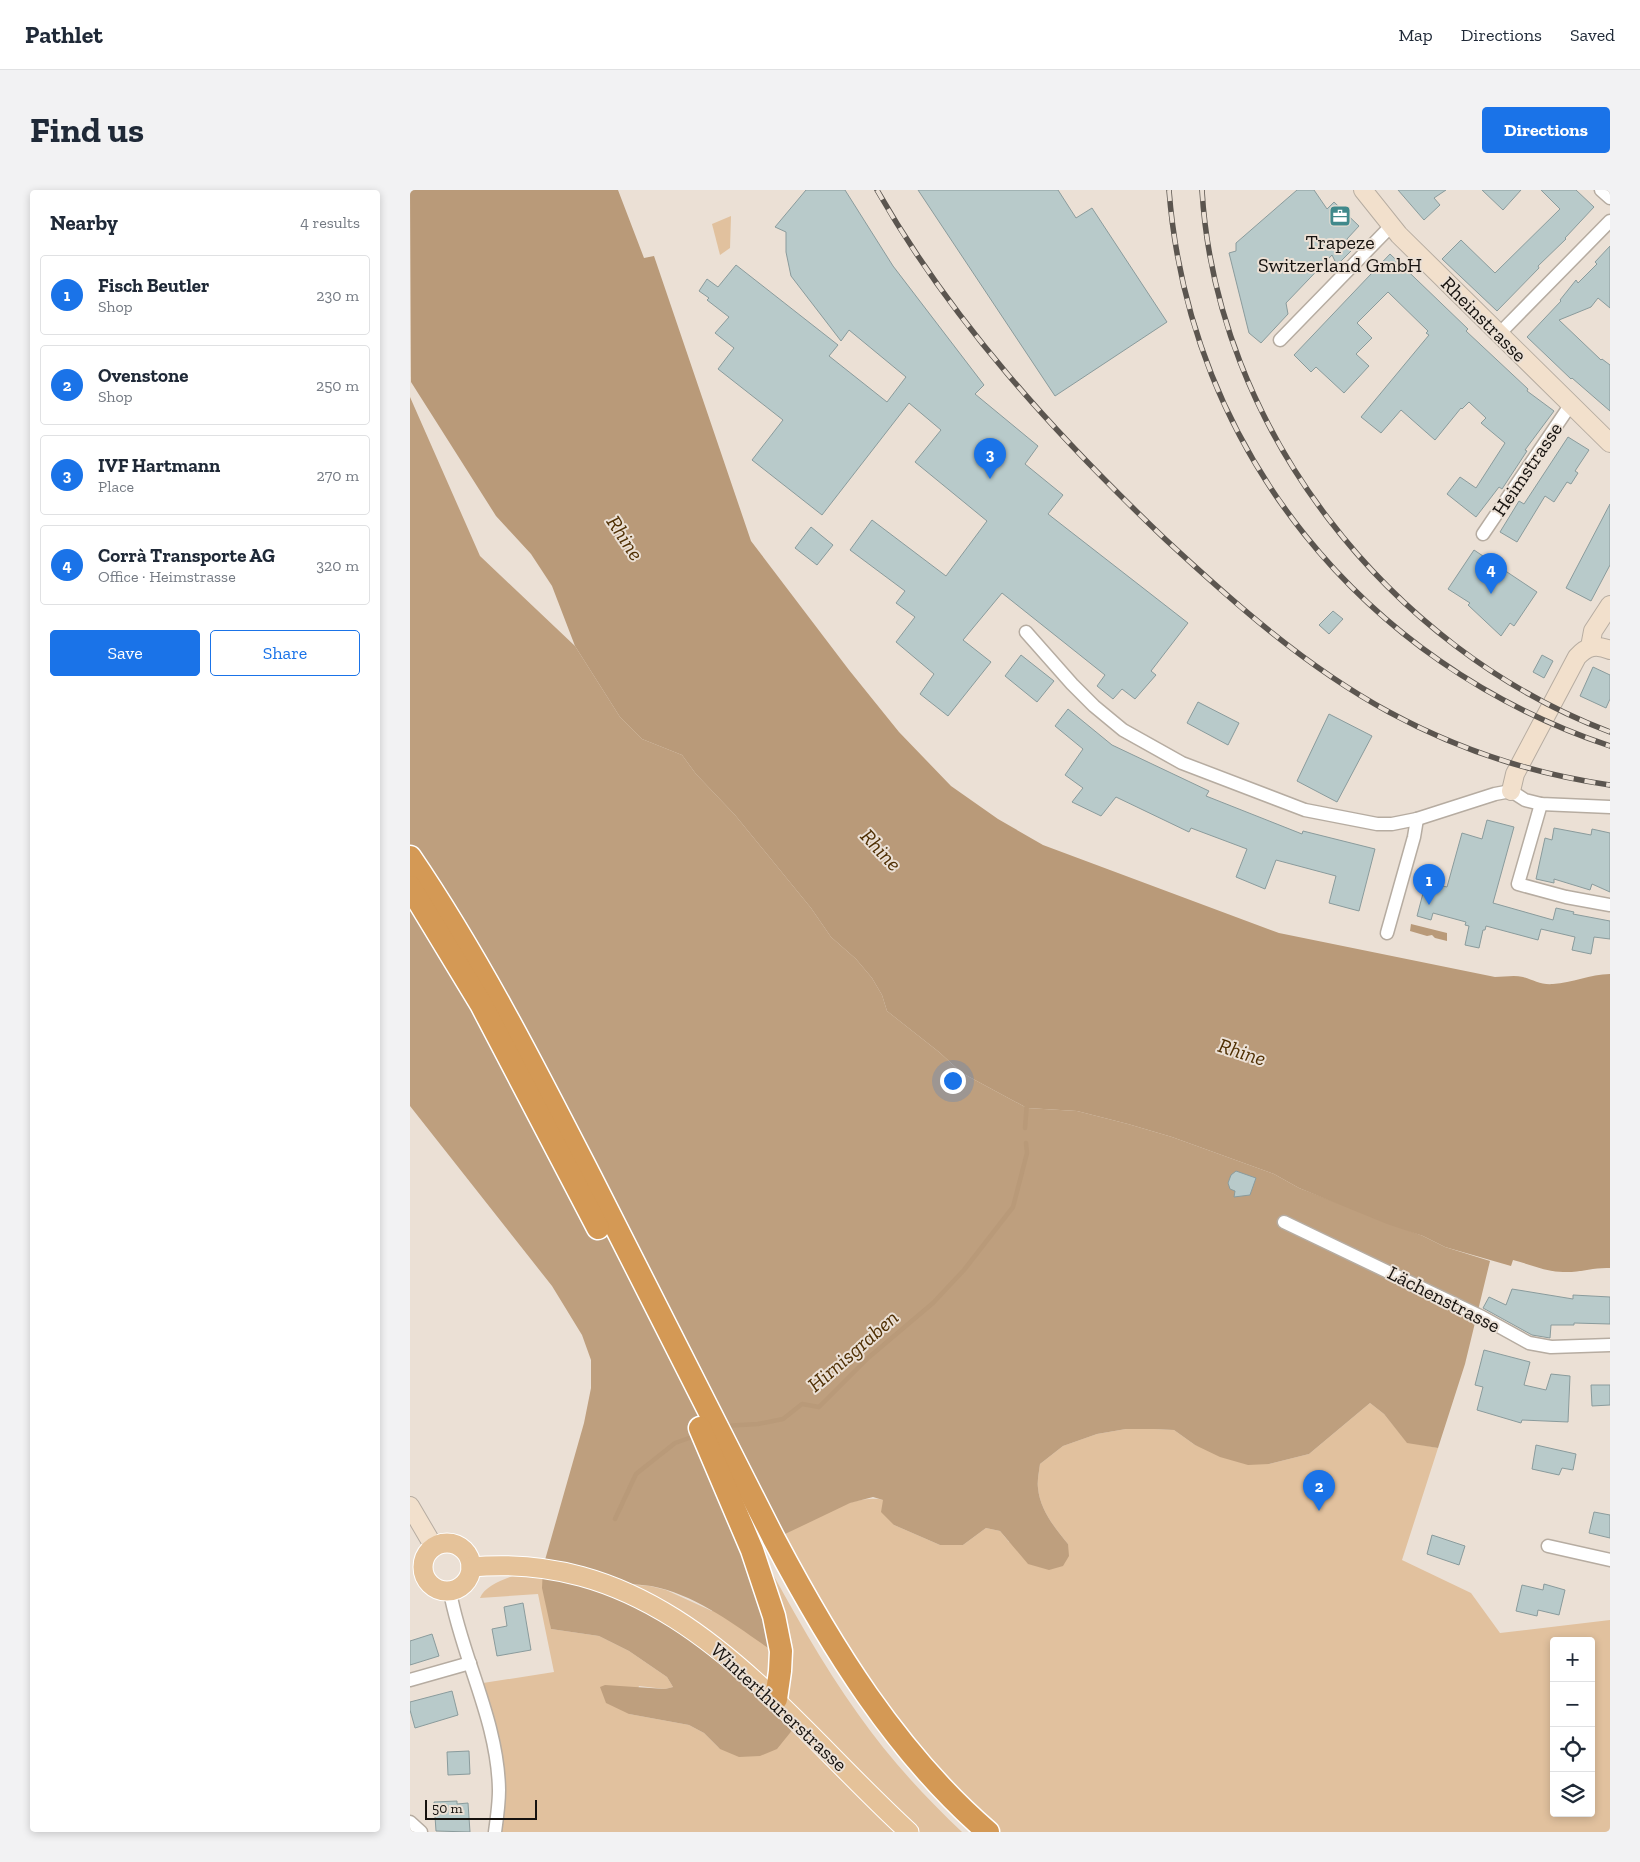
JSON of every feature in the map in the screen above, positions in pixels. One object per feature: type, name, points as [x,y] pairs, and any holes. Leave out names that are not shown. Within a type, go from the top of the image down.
[{"type":"highway","points":[[410,857],[462,938],[512,1027],[577,1152],[732,1482],[806,1623],[858,1704],[913,1773],[969,1832]]},
{"type":"highway","points":[[410,887],[468,982],[514,1064],[687,1385],[700,1428],[732,1482],[867,1694],[922,1765],[976,1822],[988,1832]]},
{"type":"highway","points":[[732,1482],[775,1621],[781,1651],[776,1699]]},
{"type":"main road","points":[[446,1543],[457,1545],[468,1555],[471,1567],[470,1576],[464,1584],[450,1592],[442,1592],[417,1578],[425,1557],[434,1547],[446,1543]]},
{"type":"main road","name":"Winterthurerstrasse","points":[[471,1567],[509,1565],[552,1569],[602,1582],[630,1594],[684,1624],[718,1649],[776,1699],[909,1832]]},
{"type":"street","name":"Rheinstrasse","points":[[1363,190],[1391,226],[1610,443]]},
{"type":"street","points":[[1601,190],[1610,198]]},
{"type":"street","points":[[1499,334],[1610,221]]},
{"type":"street","points":[[1280,340],[1391,226]]},
{"type":"street","name":"Heimstrasse","points":[[1483,534],[1570,404]]},
{"type":"street","points":[[1590,647],[1593,630],[1610,605]]},
{"type":"street","points":[[1026,632],[1072,684],[1094,706],[1123,730],[1182,763],[1305,810],[1378,824],[1392,824],[1417,819],[1511,791],[1525,800],[1542,804],[1610,807]]},
{"type":"street","points":[[1511,791],[1515,774],[1577,657],[1590,647],[1603,647],[1610,650]]},
{"type":"street","points":[[1542,804],[1518,884],[1566,897],[1610,904]]},
{"type":"street","points":[[1387,933],[1414,837],[1417,819]]},
{"type":"street","name":"Lächenstrasse","points":[[1284,1222],[1482,1317],[1529,1343],[1551,1347],[1610,1345]]},
{"type":"street","points":[[410,1506],[434,1547]]},
{"type":"street","points":[[1548,1546],[1610,1560]]},
{"type":"street","points":[[450,1592],[492,1739],[498,1767],[499,1791],[495,1832]]},
{"type":"street","points":[[410,1680],[470,1663]]},
{"type":"street","points":[[410,1822],[421,1832]]},
{"type":"shaded area","points":[[731,216],[730,248],[720,255],[712,224]]},
{"type":"shaded area","points":[[410,397],[480,556],[575,646],[620,717],[642,739],[682,755],[696,774],[735,815],[811,908],[831,937],[856,959],[872,978],[882,995],[887,1011],[939,1052],[962,1073],[1027,1108],[1077,1111],[1172,1137],[1274,1174],[1299,1188],[1423,1236],[1445,1247],[1490,1261],[1465,1364],[1438,1448],[1407,1443],[1384,1414],[1370,1403],[1309,1454],[1269,1464],[1248,1465],[1220,1457],[1195,1445],[1174,1430],[1126,1429],[1097,1434],[1063,1446],[1040,1464],[1038,1476],[1039,1496],[1049,1518],[1068,1544],[1069,1556],[1063,1566],[1049,1570],[1028,1564],[1000,1531],[986,1528],[963,1545],[940,1545],[894,1525],[881,1512],[883,1500],[873,1497],[850,1503],[758,1547],[780,1656],[735,1625],[686,1597],[651,1586],[604,1582],[657,1608],[798,1723],[777,1749],[760,1756],[739,1757],[720,1749],[704,1733],[689,1725],[629,1714],[606,1703],[600,1687],[605,1685],[665,1689],[673,1687],[667,1677],[629,1651],[599,1636],[551,1629],[542,1588],[543,1567],[584,1423],[591,1388],[591,1360],[582,1335],[552,1286],[410,1106]]},
{"type":"shaded area","points":[[1370,1403],[1384,1414],[1407,1442],[1438,1448],[1402,1560],[1471,1593],[1500,1633],[1610,1620],[1610,1832],[998,1832],[950,1782],[880,1694],[834,1626],[783,1535],[832,1509],[859,1500],[872,1499],[884,1500],[894,1525],[940,1545],[963,1545],[986,1528],[1000,1531],[1009,1542],[1068,1544],[1049,1518],[1039,1496],[1038,1476],[1040,1464],[1063,1446],[1097,1434],[1126,1429],[1174,1430],[1195,1445],[1269,1464],[1309,1454]]},
{"type":"shaded area","points":[[758,1547],[818,1653],[858,1714],[907,1776],[962,1832],[501,1832],[504,1812],[505,1775],[494,1720],[483,1683],[554,1672],[538,1594],[480,1598],[484,1592],[490,1586],[507,1578],[543,1567],[551,1629],[599,1636],[629,1651],[667,1677],[673,1687],[665,1689],[639,1686],[629,1714],[689,1725],[704,1733],[720,1749],[602,1582],[650,1586],[666,1590],[712,1611]]},
{"type":"water","name":"Rhine","points":[[410,190],[618,190],[644,258],[654,256],[751,541],[849,670],[899,732],[951,786],[998,819],[1043,845],[1279,933],[1495,977],[1520,976],[1545,984],[1610,974],[1610,1268],[1557,1272],[1513,1260],[1511,1266],[1445,1247],[1423,1236],[1387,1224],[1299,1188],[1274,1174],[1172,1137],[1077,1111],[1027,1108],[962,1073],[939,1052],[887,1011],[882,995],[872,978],[856,959],[831,937],[811,908],[735,815],[696,774],[682,755],[642,739],[620,717],[575,646],[552,586],[531,554],[496,516],[411,382]]},
{"type":"water","points":[[1411,924],[1447,933],[1447,941],[1435,938],[1432,935],[1427,936],[1410,931]]},
{"type":"building","points":[[806,190],[845,190],[893,266],[984,385],[975,394],[1038,446],[1025,464],[1063,495],[1048,514],[1188,623],[1151,671],[1156,675],[1135,699],[1122,689],[1113,699],[1097,686],[1105,675],[1002,593],[963,640],[991,662],[948,716],[920,694],[934,674],[896,642],[915,617],[896,603],[905,591],[850,550],[872,520],[946,576],[987,521],[915,462],[941,430],[909,403],[822,515],[752,460],[783,420],[718,369],[734,348],[715,333],[729,317],[707,300],[709,298],[699,291],[707,279],[718,287],[736,265],[838,345],[829,356],[887,402],[906,377],[849,330],[841,341],[791,276],[786,252],[786,232],[775,227]]},
{"type":"building","points":[[918,190],[1058,190],[1076,218],[1092,208],[1167,322],[1055,396]]},
{"type":"building","points":[[1297,190],[1314,190],[1327,209],[1334,202],[1359,226],[1347,239],[1354,248],[1337,265],[1332,255],[1286,303],[1288,314],[1261,343],[1249,333],[1229,253],[1236,251],[1236,243]]},
{"type":"building","points":[[1398,190],[1446,190],[1434,198],[1440,205],[1424,220]]},
{"type":"building","points":[[1482,190],[1521,190],[1503,210]]},
{"type":"building","points":[[1541,190],[1576,190],[1594,207],[1497,311],[1442,259],[1461,240],[1495,273],[1560,209]]},
{"type":"building","points":[[1610,246],[1610,308],[1598,298],[1591,307],[1559,320],[1601,360],[1610,365],[1610,411],[1571,379],[1527,337],[1561,301],[1576,280],[1578,283],[1597,264],[1595,262]]},
{"type":"building","points":[[1390,254],[1468,329],[1466,331],[1528,389],[1527,391],[1554,411],[1525,450],[1527,451],[1502,489],[1499,487],[1476,517],[1447,494],[1460,477],[1476,488],[1505,443],[1481,423],[1486,418],[1469,402],[1461,408],[1435,440],[1401,410],[1381,433],[1361,417],[1429,335],[1426,333],[1428,331],[1388,292],[1357,323],[1372,338],[1356,354],[1369,366],[1344,393],[1316,367],[1311,372],[1294,355]]},
{"type":"building","points":[[1568,437],[1589,450],[1575,471],[1578,473],[1571,484],[1567,482],[1554,502],[1545,496],[1517,542],[1500,532],[1519,501],[1524,504]]},
{"type":"building","points":[[1610,504],[1610,565],[1591,601],[1566,588]]},
{"type":"building","points":[[811,527],[833,545],[817,565],[795,548]]},
{"type":"building","points":[[1474,550],[1537,592],[1514,626],[1510,623],[1501,636],[1468,605],[1470,603],[1448,589]]},
{"type":"building","points":[[1333,611],[1343,619],[1329,634],[1319,625]]},
{"type":"building","points":[[1021,655],[1054,681],[1037,702],[1005,676]]},
{"type":"building","points":[[1542,655],[1553,661],[1544,678],[1533,672]]},
{"type":"building","points":[[1593,667],[1610,675],[1610,699],[1606,708],[1580,696]]},
{"type":"building","points":[[1198,702],[1239,723],[1228,745],[1187,723]]},
{"type":"building","points":[[1068,709],[1112,745],[1209,791],[1206,796],[1302,834],[1303,831],[1375,849],[1359,911],[1329,903],[1336,876],[1276,860],[1265,889],[1236,877],[1247,849],[1191,828],[1189,832],[1116,797],[1101,816],[1072,802],[1083,788],[1065,775],[1083,749],[1055,726]]},
{"type":"building","points":[[1329,714],[1372,736],[1337,802],[1297,781]]},
{"type":"building","points":[[1487,820],[1514,827],[1493,903],[1553,920],[1556,908],[1574,912],[1573,914],[1610,921],[1610,939],[1594,937],[1591,954],[1572,950],[1575,937],[1541,929],[1538,940],[1486,926],[1485,930],[1483,930],[1479,948],[1465,945],[1469,926],[1465,925],[1466,922],[1433,913],[1431,920],[1417,916],[1426,882],[1447,887],[1462,833],[1482,839]]},
{"type":"building","points":[[1554,828],[1591,835],[1592,829],[1610,833],[1610,892],[1592,884],[1590,890],[1554,879],[1554,883],[1536,879],[1545,838],[1552,840]]},
{"type":"building","points":[[1236,1171],[1256,1178],[1250,1195],[1234,1197],[1235,1191],[1230,1189],[1228,1183],[1231,1175]]},
{"type":"building","points":[[1512,1289],[1573,1299],[1573,1295],[1610,1297],[1610,1324],[1574,1323],[1574,1325],[1551,1325],[1550,1338],[1532,1335],[1483,1308],[1489,1297],[1506,1305]]},
{"type":"building","points":[[1484,1350],[1530,1362],[1524,1385],[1546,1390],[1551,1374],[1570,1376],[1568,1422],[1522,1420],[1521,1423],[1477,1410],[1483,1387],[1475,1385]]},
{"type":"building","points":[[1591,1385],[1610,1385],[1610,1405],[1592,1406]]},
{"type":"building","points":[[1536,1445],[1576,1454],[1573,1470],[1562,1468],[1559,1475],[1532,1469]]},
{"type":"building","points":[[1594,1512],[1610,1515],[1610,1538],[1589,1533]]},
{"type":"building","points":[[1432,1535],[1465,1546],[1459,1565],[1427,1554]]},
{"type":"building","points":[[1544,1584],[1565,1590],[1559,1615],[1538,1610],[1537,1616],[1516,1611],[1522,1585],[1543,1590]]},
{"type":"building","points":[[523,1603],[531,1650],[497,1656],[492,1629],[507,1626],[504,1607]]},
{"type":"building","points":[[432,1634],[439,1656],[410,1665],[410,1641]]},
{"type":"building","points":[[452,1691],[458,1715],[415,1728],[410,1710],[410,1702]]},
{"type":"building","points":[[469,1751],[470,1774],[448,1775],[447,1752]]},
{"type":"building","points":[[457,1801],[457,1804],[468,1803],[470,1832],[436,1831],[434,1802]]},
{"type":"waterway","name":"Hirnisgraben","points":[[1025,1128],[1027,1102]]},
{"type":"waterway","name":"Hirnisgraben","points":[[724,1426],[758,1424],[783,1419],[802,1404],[819,1407],[868,1358],[933,1303],[964,1270],[1013,1207],[1027,1153],[1026,1143]]},
{"type":"waterway","name":"Hirnisgraben","points":[[615,1519],[636,1474],[675,1443],[695,1436]]},
{"type":"railway","points":[[877,190],[906,239],[938,286],[972,331],[1046,418],[1124,500],[1217,587],[1272,633],[1358,694],[1389,712],[1441,737],[1524,767],[1610,785]]},
{"type":"railway","points":[[1169,190],[1184,285],[1212,375],[1252,459],[1305,535],[1368,603],[1440,661],[1521,709],[1610,746]]},
{"type":"railway","points":[[1202,190],[1214,278],[1241,363],[1279,444],[1328,519],[1387,586],[1455,645],[1530,694],[1610,732]]},
{"type":"place","name":"Trapeze Switzerland GmbH","points":[[1340,216]]},
{"type":"place","name":"IVF Hartmann","points":[[990,479]]},
{"type":"place","name":"Corrà Transporte AG","points":[[1491,594]]},
{"type":"place","name":"Fisch Beutler","points":[[1429,905]]},
{"type":"place","name":"Ovenstone","points":[[1319,1511]]}]
